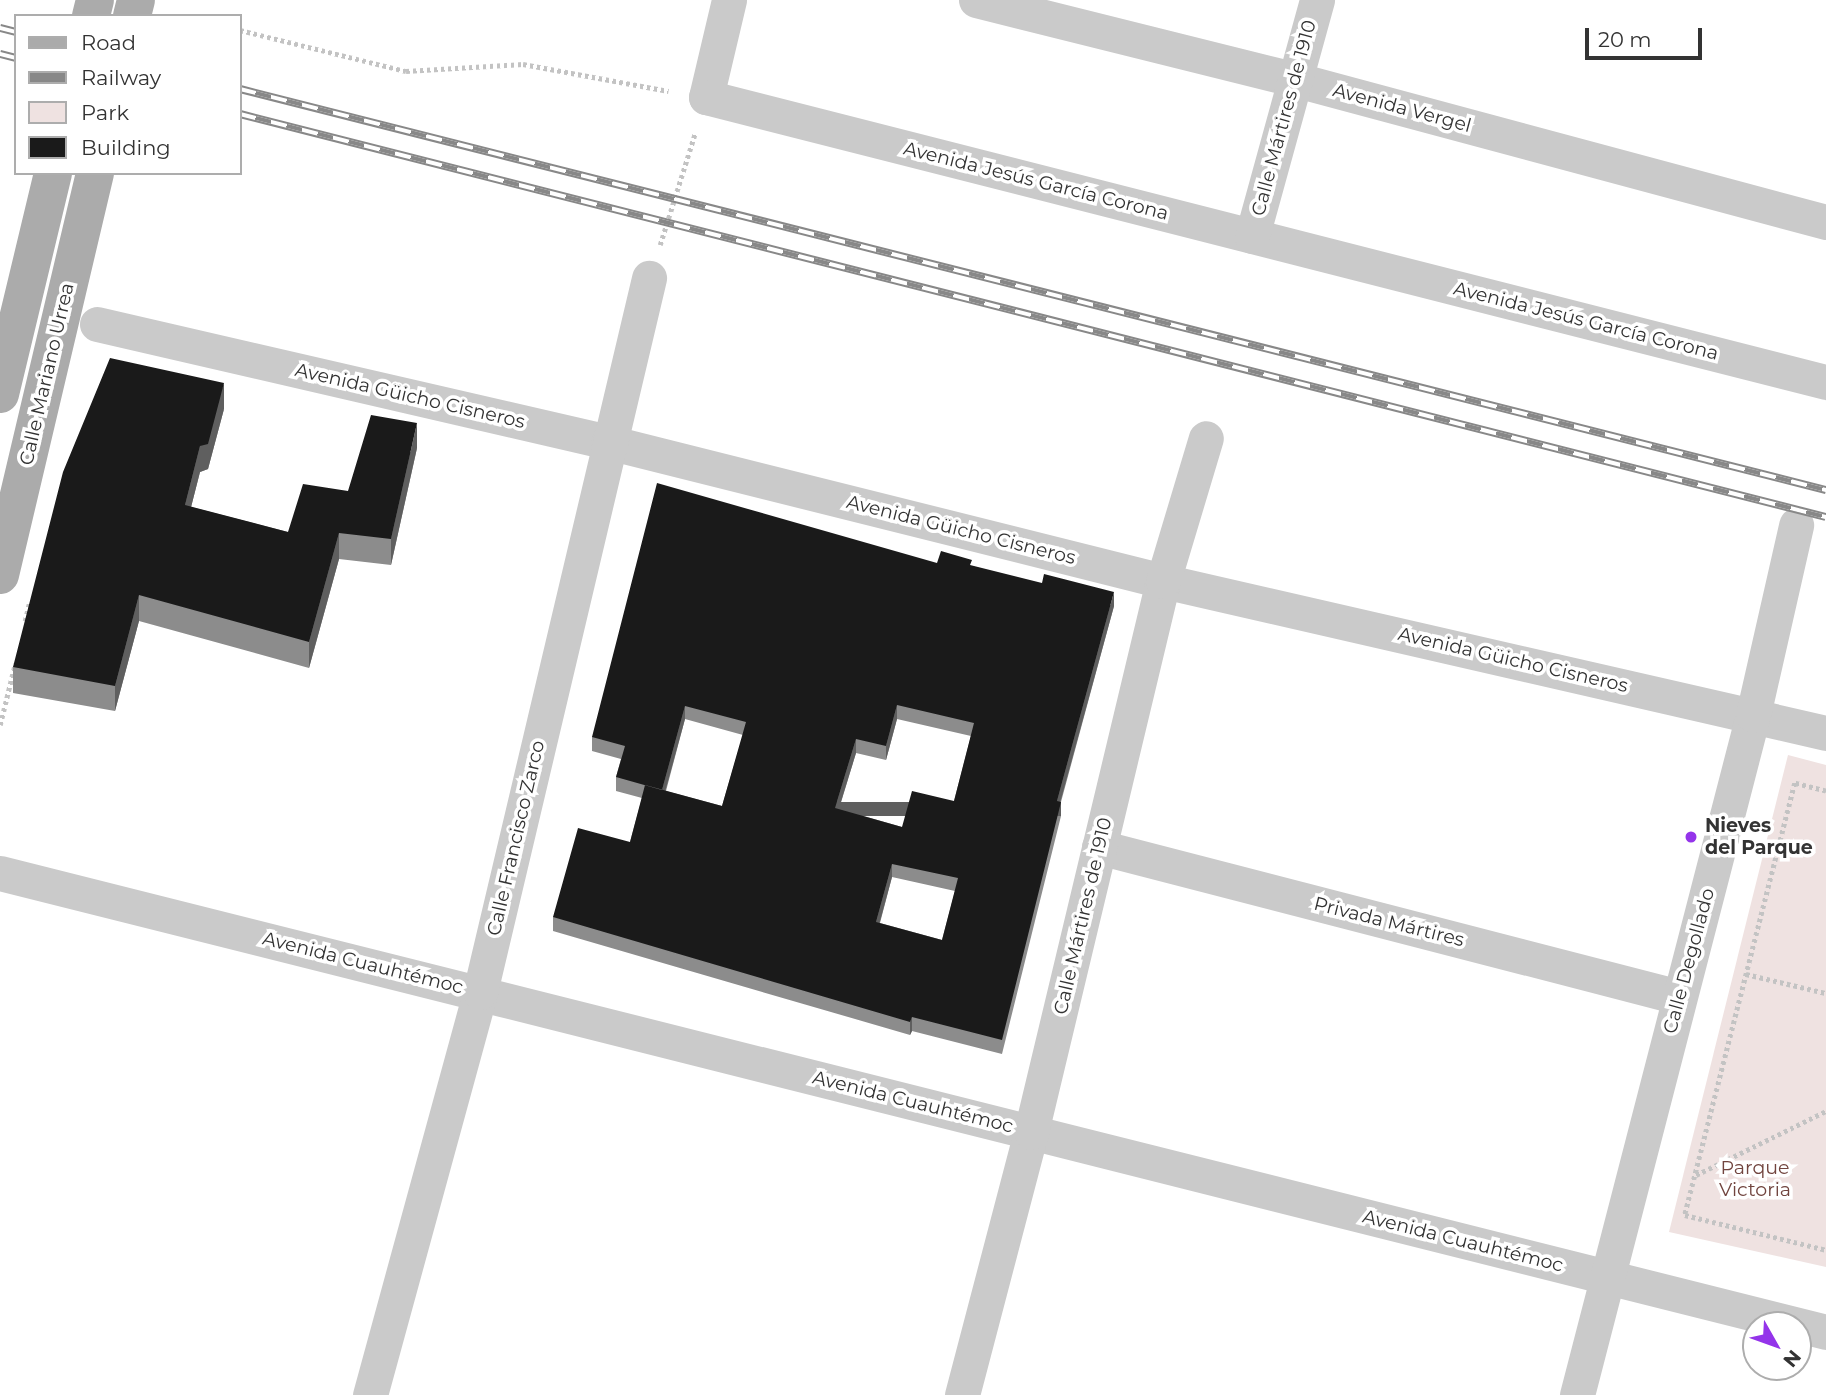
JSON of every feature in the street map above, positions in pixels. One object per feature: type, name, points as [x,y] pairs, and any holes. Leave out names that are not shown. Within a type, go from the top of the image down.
[{"type":"main road","name":"Calle Mariano Urrea","points":[[0,394],[53,175]]},
{"type":"main road","name":"Calle Mariano Urrea","points":[[0,575],[95,175]]},
{"type":"street","points":[[706,97],[729,0]]},
{"type":"street","name":"Avenida Vergel","points":[[976,0],[1297,80],[1826,222]]},
{"type":"street","name":"Calle Mártires de 1910","points":[[1252,236],[1317,0]]},
{"type":"street","name":"Avenida Jesús García Corona","points":[[706,97],[1252,236],[1825,393]]},
{"type":"street","name":"Calle Francisco Zarco","points":[[370,1395],[480,992],[608,442],[649,278]]},
{"type":"street","name":"Avenida Güicho Cisneros","points":[[97,324],[608,442],[1163,581],[1826,733]]},
{"type":"street","name":"Calle Mártires de 1910","points":[[962,1395],[1031,1132],[1163,581],[1206,438]]},
{"type":"street","name":"Calle Degollado","points":[[1577,1395],[1753,715],[1796,525]]},
{"type":"street","name":"Privada Mártires","points":[[1099,847],[1679,997]]},
{"type":"street","name":"Avenida Cuauhtémoc","points":[[0,873],[1826,1332]]},
{"type":"path","points":[[242,30],[406,71],[523,64],[706,97],[649,278]]},
{"type":"path","points":[[1826,791],[1795,783],[1685,1215],[1826,1250]]},
{"type":"path","points":[[1746,974],[1826,993]]},
{"type":"path","points":[[1695,1175],[1826,1111]]},
{"type":"green space","name":"Parque Victoria","points":[[1788,755],[1826,765],[1826,1267],[1669,1232]]},
{"type":"building","points":[[110,358],[224,383],[208,444],[200,446],[185,505],[288,532],[303,484],[348,491],[371,415],[417,423],[391,539],[339,533],[309,642],[139,595],[115,686],[13,667],[63,472]]},
{"type":"building","points":[[657,483],[937,563],[941,551],[972,560],[970,565],[1042,583],[1044,574],[1114,592],[1057,801],[1061,802],[1002,1040],[912,1017],[910,1022],[553,917],[578,828],[630,842],[645,785],[616,777],[625,746],[592,737]],"holes":[[[897,705],[974,723],[954,801],[912,791],[902,827],[835,808],[856,739],[886,746]],[[685,706],[746,722],[722,806],[662,790]],[[892,864],[958,878],[942,940],[876,922]]]},
{"type":"railway","points":[[0,28],[14,32]]},
{"type":"railway","points":[[0,54],[14,58]]},
{"type":"railway","points":[[242,90],[1826,490]]},
{"type":"railway","points":[[242,115],[1826,517]]},
{"type":"place","name":"Nieves del Parque","points":[[1691,837]]}]
